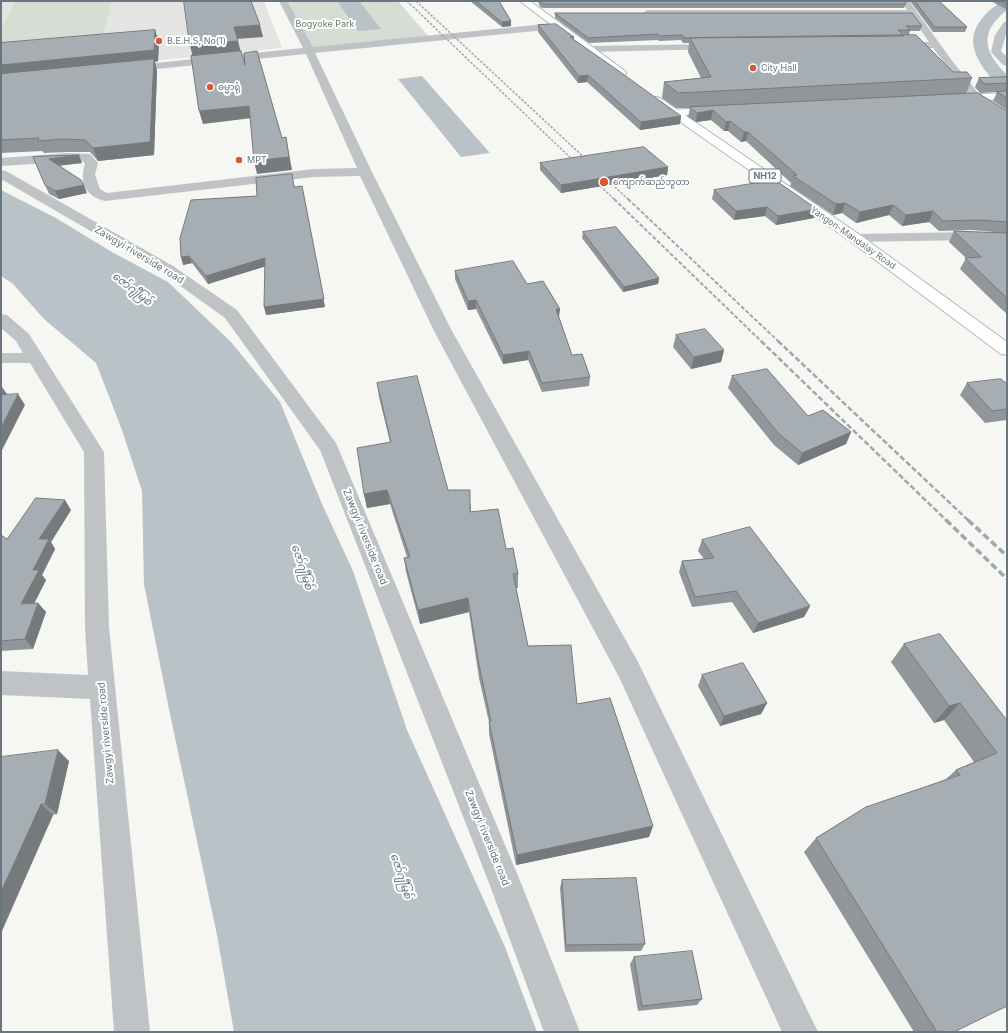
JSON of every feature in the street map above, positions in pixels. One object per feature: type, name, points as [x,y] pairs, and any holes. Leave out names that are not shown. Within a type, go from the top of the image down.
[{"type":"main road","points":[[524,1],[557,23],[630,81]]},
{"type":"main road","name":"Yangon-Mandalay Road","points":[[648,94],[673,113],[855,238],[1007,350]]},
{"type":"main road","points":[[944,99],[1007,96]]},
{"type":"main road","points":[[673,113],[729,110]]},
{"type":"street","points":[[284,1],[310,53],[365,172],[443,331],[629,670],[800,1032]]},
{"type":"street","points":[[905,1],[948,64],[976,97],[1007,116]]},
{"type":"street","points":[[634,13],[912,12]]},
{"type":"street","points":[[119,70],[310,53],[557,23]]},
{"type":"street","points":[[1007,24],[1000,35],[996,52],[1007,63]]},
{"type":"street","points":[[888,46],[935,45]]},
{"type":"street","points":[[588,49],[732,47]]},
{"type":"street","points":[[1,162],[86,157],[92,163],[88,175],[94,191],[105,197],[314,173],[365,172]]},
{"type":"street","name":"Zawgyi riverside road","points":[[1,174],[167,269],[232,314],[329,448],[505,883],[562,1032]]},
{"type":"street","points":[[855,238],[972,236],[1007,238]]},
{"type":"street","name":"Zawgyi riverside road","points":[[1,319],[23,338],[94,452],[97,627],[132,1032]]},
{"type":"street","points":[[1,358],[36,358]]},
{"type":"street","points":[[1,683],[103,688]]},
{"type":"shaded area","points":[[1,1],[264,1],[282,48],[1,76]]},
{"type":"green space","points":[[16,1],[112,1],[103,36],[1,44],[1,28]]},
{"type":"green space","name":"Bogyoke Park","points":[[283,1],[398,1],[428,36],[309,50]]},
{"type":"water","points":[[337,1],[359,1],[381,29],[358,31]]},
{"type":"water","points":[[422,76],[490,153],[461,157],[398,79]]},
{"type":"water","name":"ဇော်ဂျီမြစ်","points":[[1,190],[56,218],[112,252],[168,282],[231,342],[280,402],[322,504],[353,571],[407,730],[505,947],[537,1032],[234,1032],[217,935],[144,584],[142,491],[122,430],[96,363],[44,319],[13,284],[1,276]]},
{"type":"building","points":[[184,1],[251,1],[260,25],[234,27],[238,41],[190,45]]},
{"type":"building","points":[[476,1],[499,1],[511,21],[502,22]]},
{"type":"building","points":[[540,1],[904,1],[906,4],[543,4]]},
{"type":"building","points":[[915,1],[939,1],[967,27],[935,27]]},
{"type":"building","points":[[555,13],[912,13],[922,26],[906,26],[910,30],[898,30],[904,36],[684,38],[682,35],[659,36],[658,34],[589,38]]},
{"type":"building","points":[[556,24],[574,37],[570,37],[681,116],[641,122],[588,75],[579,76],[538,25]]},
{"type":"building","points":[[155,30],[154,50],[1,65],[1,43]]},
{"type":"building","points":[[916,35],[953,72],[967,72],[972,78],[678,93],[664,82],[711,77],[690,38]]},
{"type":"building","points":[[241,51],[245,65],[244,53],[257,51],[282,138],[286,137],[289,157],[254,161],[249,106],[199,111],[191,56]]},
{"type":"building","points":[[154,59],[150,142],[93,148],[85,140],[63,139],[38,141],[39,138],[1,140],[1,74]]},
{"type":"building","points":[[1007,77],[1007,83],[984,84],[979,78]]},
{"type":"building","points":[[1007,91],[1007,98],[997,92]]},
{"type":"building","points":[[978,93],[1007,111],[1007,222],[977,220],[943,221],[933,211],[906,215],[893,205],[860,212],[845,203],[836,204],[793,176],[797,175],[748,132],[744,132],[730,121],[726,122],[713,110],[697,113],[690,107]]},
{"type":"building","points":[[644,147],[668,167],[561,185],[540,163]]},
{"type":"building","points":[[79,155],[49,159],[81,180],[84,185],[55,191],[45,185],[33,157]]},
{"type":"building","points":[[292,174],[294,187],[302,186],[324,299],[264,307],[265,258],[206,276],[189,256],[181,257],[180,238],[191,200],[257,196],[256,178]]},
{"type":"building","points":[[775,180],[817,209],[778,216],[767,207],[736,211],[714,190]]},
{"type":"building","points":[[616,227],[659,278],[624,287],[583,232]]},
{"type":"building","points":[[954,231],[1007,233],[1007,298],[965,258],[981,257]]},
{"type":"building","points":[[513,261],[527,284],[543,281],[560,309],[556,309],[572,355],[582,354],[590,377],[542,383],[529,351],[503,355],[476,300],[468,301],[455,271]]},
{"type":"building","points":[[705,329],[724,350],[694,357],[676,335]]},
{"type":"building","points":[[767,369],[808,416],[823,410],[851,432],[802,453],[778,433],[732,376]]},
{"type":"building","points":[[417,376],[448,490],[470,490],[470,512],[498,509],[506,549],[513,548],[518,574],[513,574],[528,646],[571,645],[577,704],[610,698],[653,826],[517,855],[489,722],[491,721],[479,665],[468,598],[418,610],[404,558],[410,557],[387,490],[364,494],[357,448],[391,442],[377,383]]},
{"type":"building","points":[[1001,379],[1007,384],[1007,409],[992,411],[967,383]]},
{"type":"building","points":[[18,394],[1,428],[1,395]]},
{"type":"building","points":[[36,498],[65,500],[39,539],[49,539],[33,570],[39,570],[21,604],[38,603],[25,639],[1,641],[1,535],[7,539]]},
{"type":"building","points":[[750,527],[810,606],[758,623],[736,591],[695,597],[682,561],[714,558],[702,540]]},
{"type":"building","points":[[940,634],[1007,719],[1007,1006],[954,1032],[937,1032],[816,838],[866,807],[960,775],[956,770],[997,753],[960,703],[949,706],[904,644]]},
{"type":"building","points":[[743,663],[767,703],[724,716],[702,675]]},
{"type":"building","points":[[58,750],[45,804],[41,804],[1,892],[1,757]]},
{"type":"building","points":[[636,878],[645,944],[566,945],[562,880]]},
{"type":"building","points":[[692,951],[702,999],[642,1006],[634,957]]},
{"type":"waterway","points":[[1007,2],[991,16],[980,35],[980,44],[986,61],[1007,84]]},
{"type":"railway","points":[[407,1],[579,166]]},
{"type":"railway","points":[[416,1],[590,163]]},
{"type":"railway","points":[[603,176],[629,200]]},
{"type":"railway","points":[[592,178],[615,200]]},
{"type":"railway","points":[[614,199],[762,342]]},
{"type":"railway","points":[[628,199],[779,342]]},
{"type":"railway","points":[[761,341],[947,521]]},
{"type":"railway","points":[[778,341],[969,521]]},
{"type":"railway","points":[[946,520],[1007,579]]},
{"type":"railway","points":[[968,520],[1007,556]]},
{"type":"place","name":"B.E.H.S, No(1)","points":[[159,41]]},
{"type":"place","name":"City Hall","points":[[753,68]]},
{"type":"place","name":"ဓမ္မာရုံ","points":[[210,87]]},
{"type":"place","name":"MPT","points":[[239,160]]},
{"type":"place","name":"ကျောက်ဆည်ဘူတာ","points":[[604,182]]}]
